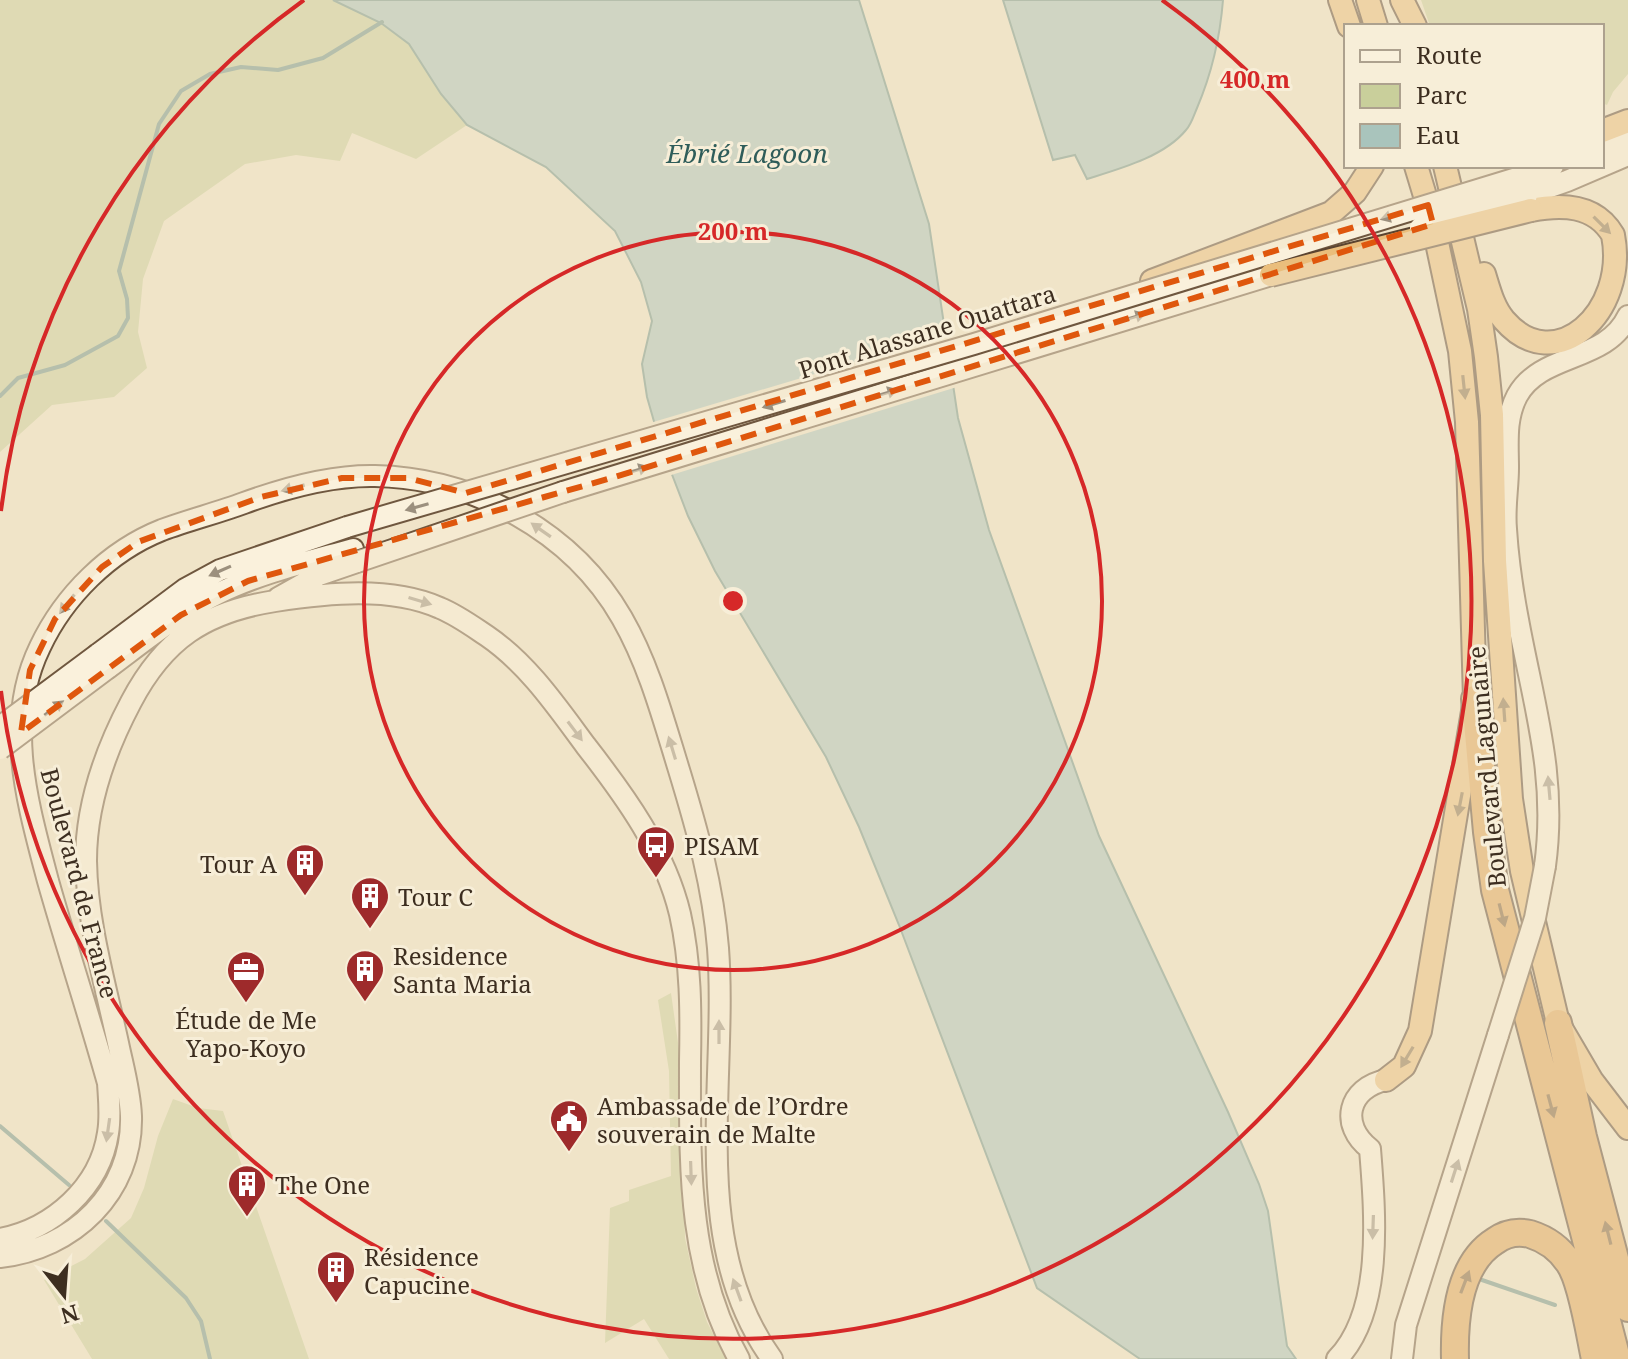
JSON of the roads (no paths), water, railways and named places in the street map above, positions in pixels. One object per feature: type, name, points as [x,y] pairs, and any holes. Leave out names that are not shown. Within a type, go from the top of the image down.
[{"type":"highway","points":[[1340,0],[1348,24]]},
{"type":"highway","points":[[1368,0],[1375,24]]},
{"type":"highway","points":[[1393,0],[1401,24]]},
{"type":"highway","points":[[1402,0],[1414,24]]},
{"type":"highway","points":[[1604,130],[1628,121]]},
{"type":"highway","points":[[1010,333],[1320,218],[1355,192],[1371,168]]},
{"type":"highway","name":"Boulevard Lagunaire","points":[[1417,168],[1435,234],[1461,366],[1468,437],[1475,699],[1495,890],[1617,1359]]},
{"type":"highway","name":"Boulevard Lagunaire","points":[[1446,168],[1479,309],[1492,415],[1495,561],[1511,799],[1522,871],[1583,1137],[1628,1308]]},
{"type":"highway","points":[[1271,275],[1426,238],[1526,194],[1590,213],[1610,230],[1623,261],[1623,285],[1617,302],[1604,321],[1569,340],[1553,342],[1535,339],[1506,322],[1493,302],[1473,242],[1452,194]]},
{"type":"highway","points":[[1495,465],[1506,527]]},
{"type":"highway","points":[[1386,1080],[1404,1066],[1420,1031],[1475,699]]},
{"type":"highway","points":[[1558,1023],[1592,1081],[1628,1128]]},
{"type":"highway","points":[[1455,1359],[1461,1289],[1471,1268],[1481,1251],[1497,1239],[1518,1232],[1552,1244],[1571,1264],[1595,1359]]},
{"type":"main road","points":[[1604,147],[1628,137]]},
{"type":"main road","points":[[1604,165],[1628,155]]},
{"type":"main road","points":[[1526,194],[1551,168]]},
{"type":"main road","points":[[1526,194],[1598,168]]},
{"type":"main road","name":"Pont Alassane Ouattara","points":[[103,661],[185,589],[220,570],[347,527],[1010,333],[1526,194]]},
{"type":"main road","name":"Pont Alassane Ouattara","points":[[355,555],[1271,275]]},
{"type":"main road","points":[[1402,1359],[1406,1325],[1535,918],[1545,866],[1550,806],[1547,769],[1519,625],[1506,527],[1507,430],[1518,394],[1532,378],[1546,367],[1589,352],[1608,341],[1625,324],[1628,316]]},
{"type":"main road","name":"Boulevard de France","points":[[0,1239],[38,1226],[77,1198],[88,1185],[103,1154],[110,1112],[108,1083],[23,784],[22,719],[30,670],[40,645],[69,600],[94,574],[118,554],[160,531],[261,497],[311,484],[372,476],[408,478],[439,484],[506,509],[561,544],[600,587],[637,647],[655,692],[708,870],[718,948],[720,1219],[734,1283],[760,1343],[772,1359]]},
{"type":"main road","points":[[0,727],[214,595],[248,581],[355,555]]},
{"type":"main road","points":[[275,601],[355,555]]},
{"type":"main road","points":[[169,645],[197,617],[248,581]]},
{"type":"main road","name":"Boulevard de France","points":[[0,1257],[45,1247],[77,1228],[105,1199],[123,1168],[131,1118],[127,1085],[91,916],[86,859],[88,825],[100,772],[115,734],[150,667],[169,645],[222,614],[275,601],[343,594],[391,595],[438,607],[501,645],[526,670],[600,764],[651,840],[679,909],[686,944],[691,1014],[692,1200],[698,1251],[722,1329],[739,1359]]},
{"type":"main road","points":[[0,749],[103,661]]},
{"type":"main road","points":[[1337,1359],[1359,1328],[1372,1254],[1374,1214],[1370,1149],[1354,1132],[1352,1109],[1364,1088],[1386,1080]]},
{"type":"water","name":"Ébrié Lagoon","points":[[333,0],[859,0],[929,224],[958,418],[989,530],[1099,836],[1259,1184],[1268,1211],[1287,1346],[1296,1359],[1140,1359],[1037,1288],[859,827],[826,757],[715,571],[688,516],[661,446],[647,397],[642,364],[652,321],[641,282],[615,231],[546,167],[467,125],[441,94],[409,44],[381,23]]},
{"type":"water","points":[[1003,0],[1223,0],[1211,68],[1188,128],[1153,155],[1087,179],[1075,155],[1053,160]]},
{"type":"waterway","points":[[0,396],[18,378],[65,365],[118,336],[128,318],[127,299],[119,271],[159,124],[181,91],[210,74],[241,67],[278,70],[323,58],[382,22]]},
{"type":"waterway","points":[[0,1126],[69,1185]]},
{"type":"waterway","points":[[106,1221],[186,1298],[201,1321],[210,1359]]},
{"type":"waterway","points":[[1482,1280],[1555,1305]]},
{"type":"place","name":"PISAM","points":[[656,879]]},
{"type":"place","name":"Tour A","points":[[305,897]]},
{"type":"place","name":"Tour C","points":[[370,930]]},
{"type":"place","name":"Residence Santa Maria","points":[[365,1003]]},
{"type":"place","name":"Étude de Me Yapo-Koyo","points":[[246,1004]]},
{"type":"place","name":"Ambassade de l’Ordre souverain de Malte","points":[[569,1153]]},
{"type":"place","name":"The One","points":[[247,1218]]},
{"type":"place","name":"Résidence Capucine","points":[[336,1304]]}]
